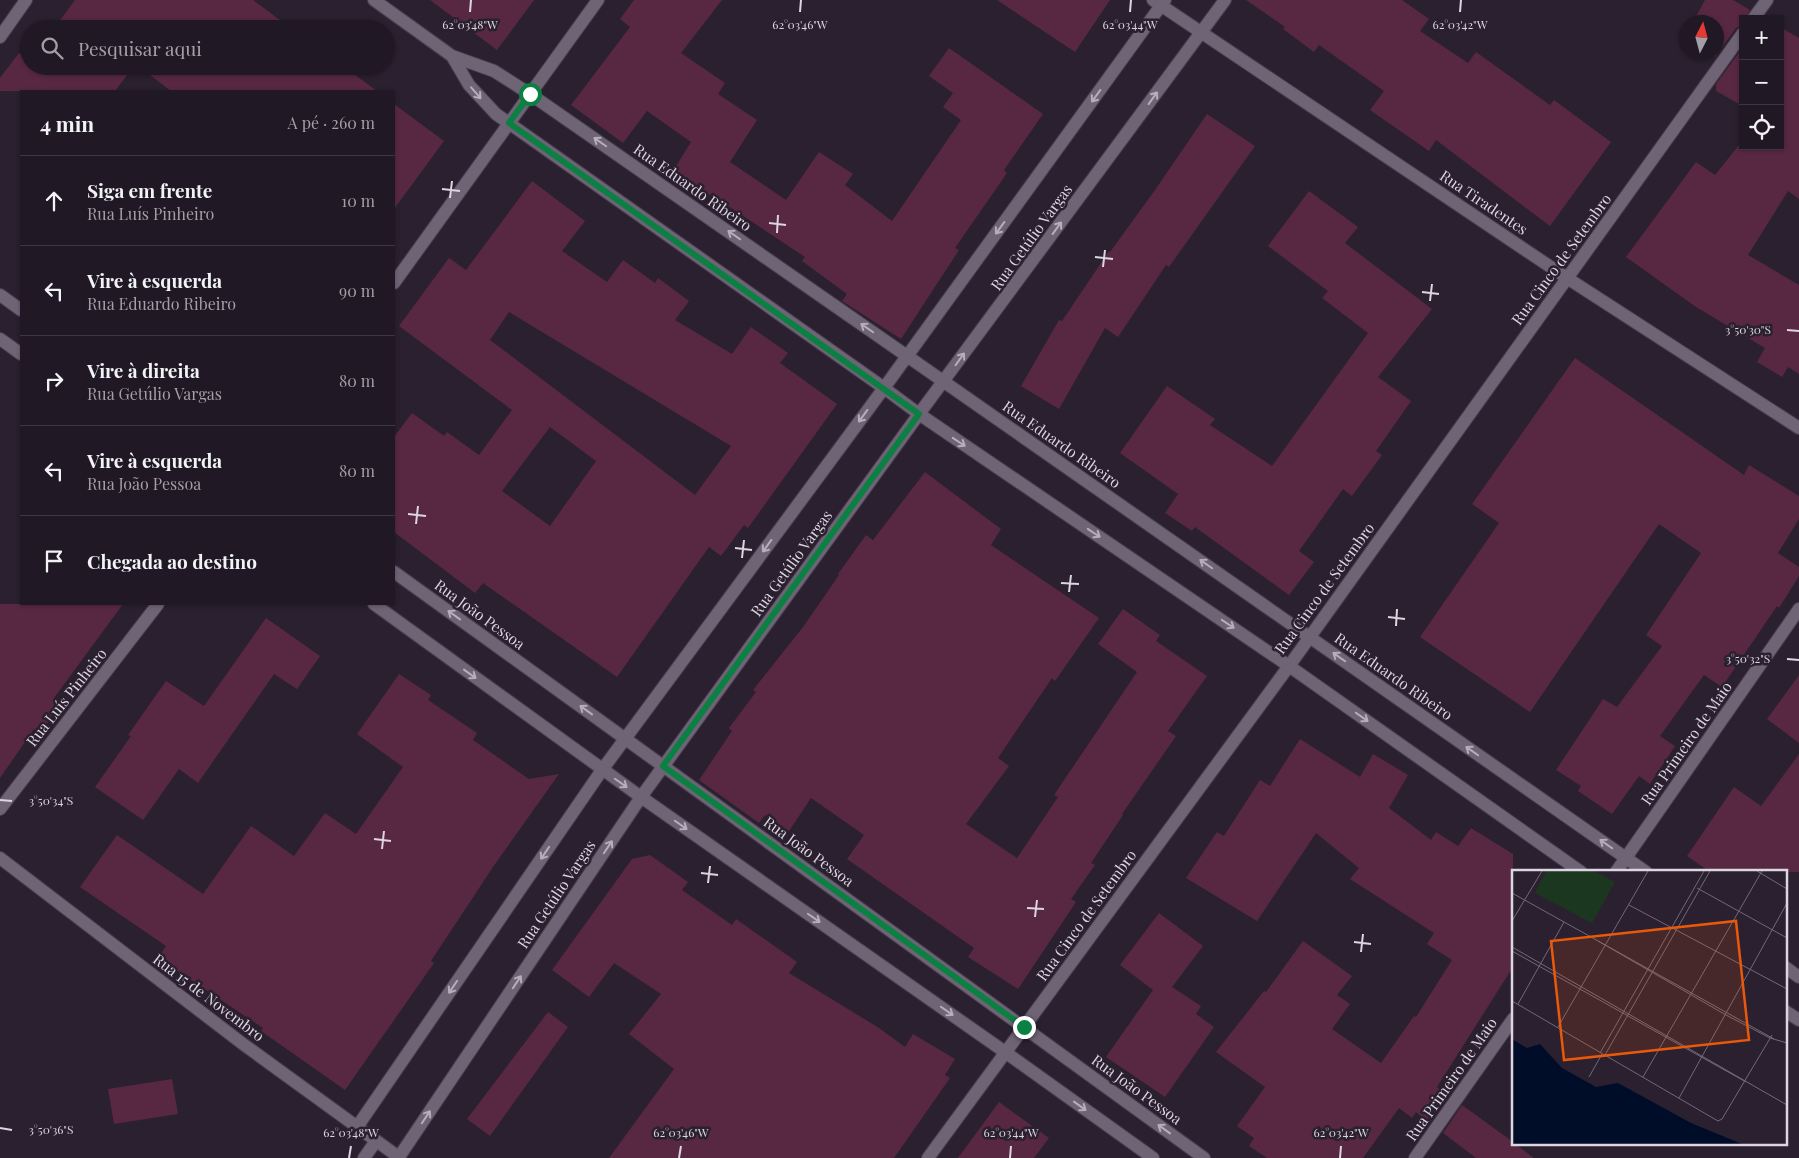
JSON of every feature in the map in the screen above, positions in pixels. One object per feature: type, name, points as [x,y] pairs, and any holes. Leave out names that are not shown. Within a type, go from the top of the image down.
[{"type":"street","points":[[0,37],[26,0]]},
{"type":"street","name":"Rua Eduardo Ribeiro","points":[[374,0],[452,56],[494,71],[530,94],[1643,870]]},
{"type":"street","points":[[395,282],[598,0]]},
{"type":"street","name":"Rua Getúlio Vargas","points":[[400,1158],[663,766],[919,414],[1225,0]]},
{"type":"street","points":[[1756,15],[1767,0]]},
{"type":"street","name":"Rua Getúlio Vargas","points":[[357,1127],[602,770],[884,388],[1160,2]]},
{"type":"street","name":"Rua Tiradentes","points":[[1160,2],[1201,33],[1568,278],[1799,428]]},
{"type":"street","name":"Rua Cinco de Setembro","points":[[928,1158],[1289,666],[1739,39]]},
{"type":"street","name":"Rua Eduardo Ribeiro","points":[[452,56],[469,85],[496,114],[919,414],[1289,666],[1578,870]]},
{"type":"street","points":[[0,295],[20,309]]},
{"type":"street","points":[[0,339],[20,353]]},
{"type":"street","name":"Rua João Pessoa","points":[[395,573],[1204,1158]]},
{"type":"street","name":"Rua Luís Pinheiro","points":[[0,809],[157,605]]},
{"type":"street","points":[[375,605],[602,770],[1005,1052],[1152,1158]]},
{"type":"street","name":"Rua Primeiro de Maio","points":[[1617,870],[1799,609]]},
{"type":"street","name":"Rua 15 de Novembro","points":[[0,858],[243,1044],[400,1158]]},
{"type":"street","points":[[1786,968],[1799,977]]},
{"type":"street","points":[[1786,1012],[1799,1020]]},
{"type":"street","name":"Rua Primeiro de Maio","points":[[1415,1158],[1512,1020]]},
{"type":"street","points":[[364,1158],[376,1141]]},
{"type":"building","points":[[75,0],[253,0],[280,20],[60,20]]},
{"type":"building","points":[[430,0],[534,0],[497,50]]},
{"type":"building","points":[[634,0],[722,0],[681,53],[725,83],[718,94],[757,120],[730,162],[786,200],[819,152],[853,174],[845,185],[892,221],[961,120],[943,107],[953,93],[929,76],[949,48],[1043,114],[1004,170],[1007,173],[955,248],[959,250],[901,339],[842,301],[847,294],[802,261],[805,257],[710,194],[707,199],[670,176],[691,142],[647,111],[623,143],[571,105],[630,27],[620,19]]},
{"type":"building","points":[[997,0],[1110,0],[1075,52]]},
{"type":"building","points":[[1246,0],[1402,0],[1429,19],[1420,31],[1468,63],[1476,52],[1550,105],[1554,100],[1611,142],[1550,226],[1436,140],[1429,151],[1370,110],[1384,91],[1319,45],[1314,52],[1283,29],[1285,27]]},
{"type":"building","points":[[1705,0],[1733,0],[1750,10],[1747,15],[1739,15],[1739,27],[1724,45],[1724,15],[1697,15]]},
{"type":"building","points":[[1784,29],[1799,38],[1799,199],[1788,191],[1748,255],[1799,285],[1799,374],[1788,367],[1782,377],[1757,362],[1765,348],[1696,307],[1626,257],[1696,162],[1715,175],[1739,145],[1739,150],[1784,150]]},
{"type":"building","points":[[1739,52],[1739,104],[1716,91],[1716,84]]},
{"type":"building","points":[[19,53],[20,75],[127,75],[116,90],[0,91],[0,78]]},
{"type":"building","points":[[150,75],[355,75],[376,90],[170,90]]},
{"type":"building","points":[[395,105],[444,141],[395,208]]},
{"type":"building","points":[[1207,114],[1255,146],[1169,267],[1166,265],[1118,337],[1105,328],[1059,409],[1021,386],[1059,320],[1062,321],[1109,251],[1155,190]]},
{"type":"building","points":[[532,181],[585,221],[562,251],[607,282],[623,260],[655,283],[658,278],[689,301],[675,320],[732,354],[751,327],[788,353],[780,363],[837,404],[748,528],[744,525],[721,556],[709,547],[617,677],[483,583],[475,593],[395,533],[395,436],[412,413],[444,436],[447,432],[479,455],[512,410],[399,326],[449,258],[466,270]],"holes":[[[509,312],[731,446],[695,495],[490,340]],[[550,427],[596,461],[550,526],[502,491]]]},
{"type":"building","points":[[1309,191],[1358,227],[1345,243],[1432,309],[1378,377],[1411,401],[1376,451],[1382,455],[1352,496],[1343,489],[1299,551],[1314,562],[1289,595],[1195,527],[1192,531],[1165,513],[1178,494],[1120,453],[1167,386],[1215,419],[1210,425],[1272,466],[1368,333],[1322,298],[1328,291],[1268,246]]},
{"type":"building","points":[[1575,358],[1744,475],[1749,465],[1799,496],[1799,519],[1778,553],[1799,567],[1799,576],[1779,608],[1777,606],[1722,687],[1704,675],[1660,736],[1675,746],[1650,784],[1639,776],[1612,814],[1578,791],[1581,786],[1556,770],[1603,699],[1617,707],[1662,646],[1646,635],[1701,553],[1659,524],[1530,712],[1420,637],[1499,523],[1472,504]]},
{"type":"building","points":[[925,472],[1001,529],[991,545],[1099,618],[1055,681],[1052,678],[998,758],[1009,766],[966,824],[1017,858],[1058,797],[1054,795],[1137,672],[1098,644],[1123,609],[1160,635],[1156,641],[1207,676],[1168,731],[1176,736],[1091,863],[1095,865],[1071,899],[1076,902],[1018,989],[968,957],[974,948],[847,859],[864,835],[811,798],[789,831],[765,815],[759,823],[699,780],[732,731],[729,728],[756,692],[753,690],[803,627],[866,535],[873,540]]},
{"type":"building","points":[[0,604],[122,605],[54,698],[61,703],[40,734],[34,729],[0,778]]},
{"type":"building","points":[[266,618],[320,656],[297,689],[274,674],[198,783],[179,769],[143,820],[95,787],[131,736],[128,735],[166,681],[204,706]]},
{"type":"building","points":[[399,674],[431,695],[428,700],[477,733],[473,740],[529,779],[559,774],[493,867],[431,961],[434,963],[345,1090],[261,1031],[263,1028],[158,958],[166,946],[80,887],[117,835],[203,894],[251,826],[294,856],[325,813],[356,834],[403,767],[357,734]]},
{"type":"building","points":[[1799,675],[1799,743],[1767,719]]},
{"type":"building","points":[[1300,739],[1360,777],[1373,754],[1408,775],[1389,808],[1431,840],[1436,832],[1458,846],[1471,828],[1513,854],[1512,969],[1437,1087],[1449,1096],[1430,1123],[1416,1112],[1412,1118],[1399,1108],[1363,1158],[1267,1158],[1249,1146],[1254,1138],[1237,1126],[1265,1087],[1216,1052],[1264,991],[1266,992],[1303,941],[1352,976],[1337,995],[1350,1004],[1332,1029],[1381,1063],[1414,1016],[1416,1017],[1452,960],[1427,944],[1434,933],[1350,879],[1359,868],[1316,833],[1257,921],[1186,878],[1217,832],[1224,836],[1260,780],[1270,786]]},
{"type":"building","points":[[1799,754],[1799,872],[1786,872],[1786,870],[1707,870],[1687,856],[1734,787],[1761,806]]},
{"type":"building","points":[[650,855],[688,882],[682,890],[732,925],[736,919],[797,962],[789,973],[879,1028],[905,1047],[913,1034],[955,1059],[945,1075],[950,1078],[894,1158],[609,1158],[674,1069],[629,1034],[661,994],[614,963],[589,997],[552,970],[632,859]]},
{"type":"building","points":[[1159,913],[1203,946],[1172,987],[1201,1006],[1196,1014],[1214,1027],[1165,1097],[1106,1057],[1153,990],[1120,965]]},
{"type":"building","points":[[548,1012],[568,1027],[490,1136],[467,1119]]},
{"type":"building","points":[[172,1079],[178,1114],[114,1124],[108,1089]]},
{"type":"building","points":[[999,1102],[1049,1138],[1034,1158],[958,1158]]},
{"type":"building","points":[[1462,1105],[1512,1141],[1512,1146],[1518,1146],[1534,1158],[1476,1158],[1443,1133]]},
{"type":"route","points":[[530,94],[509,123],[919,414],[663,766],[1024,1027]]}]
